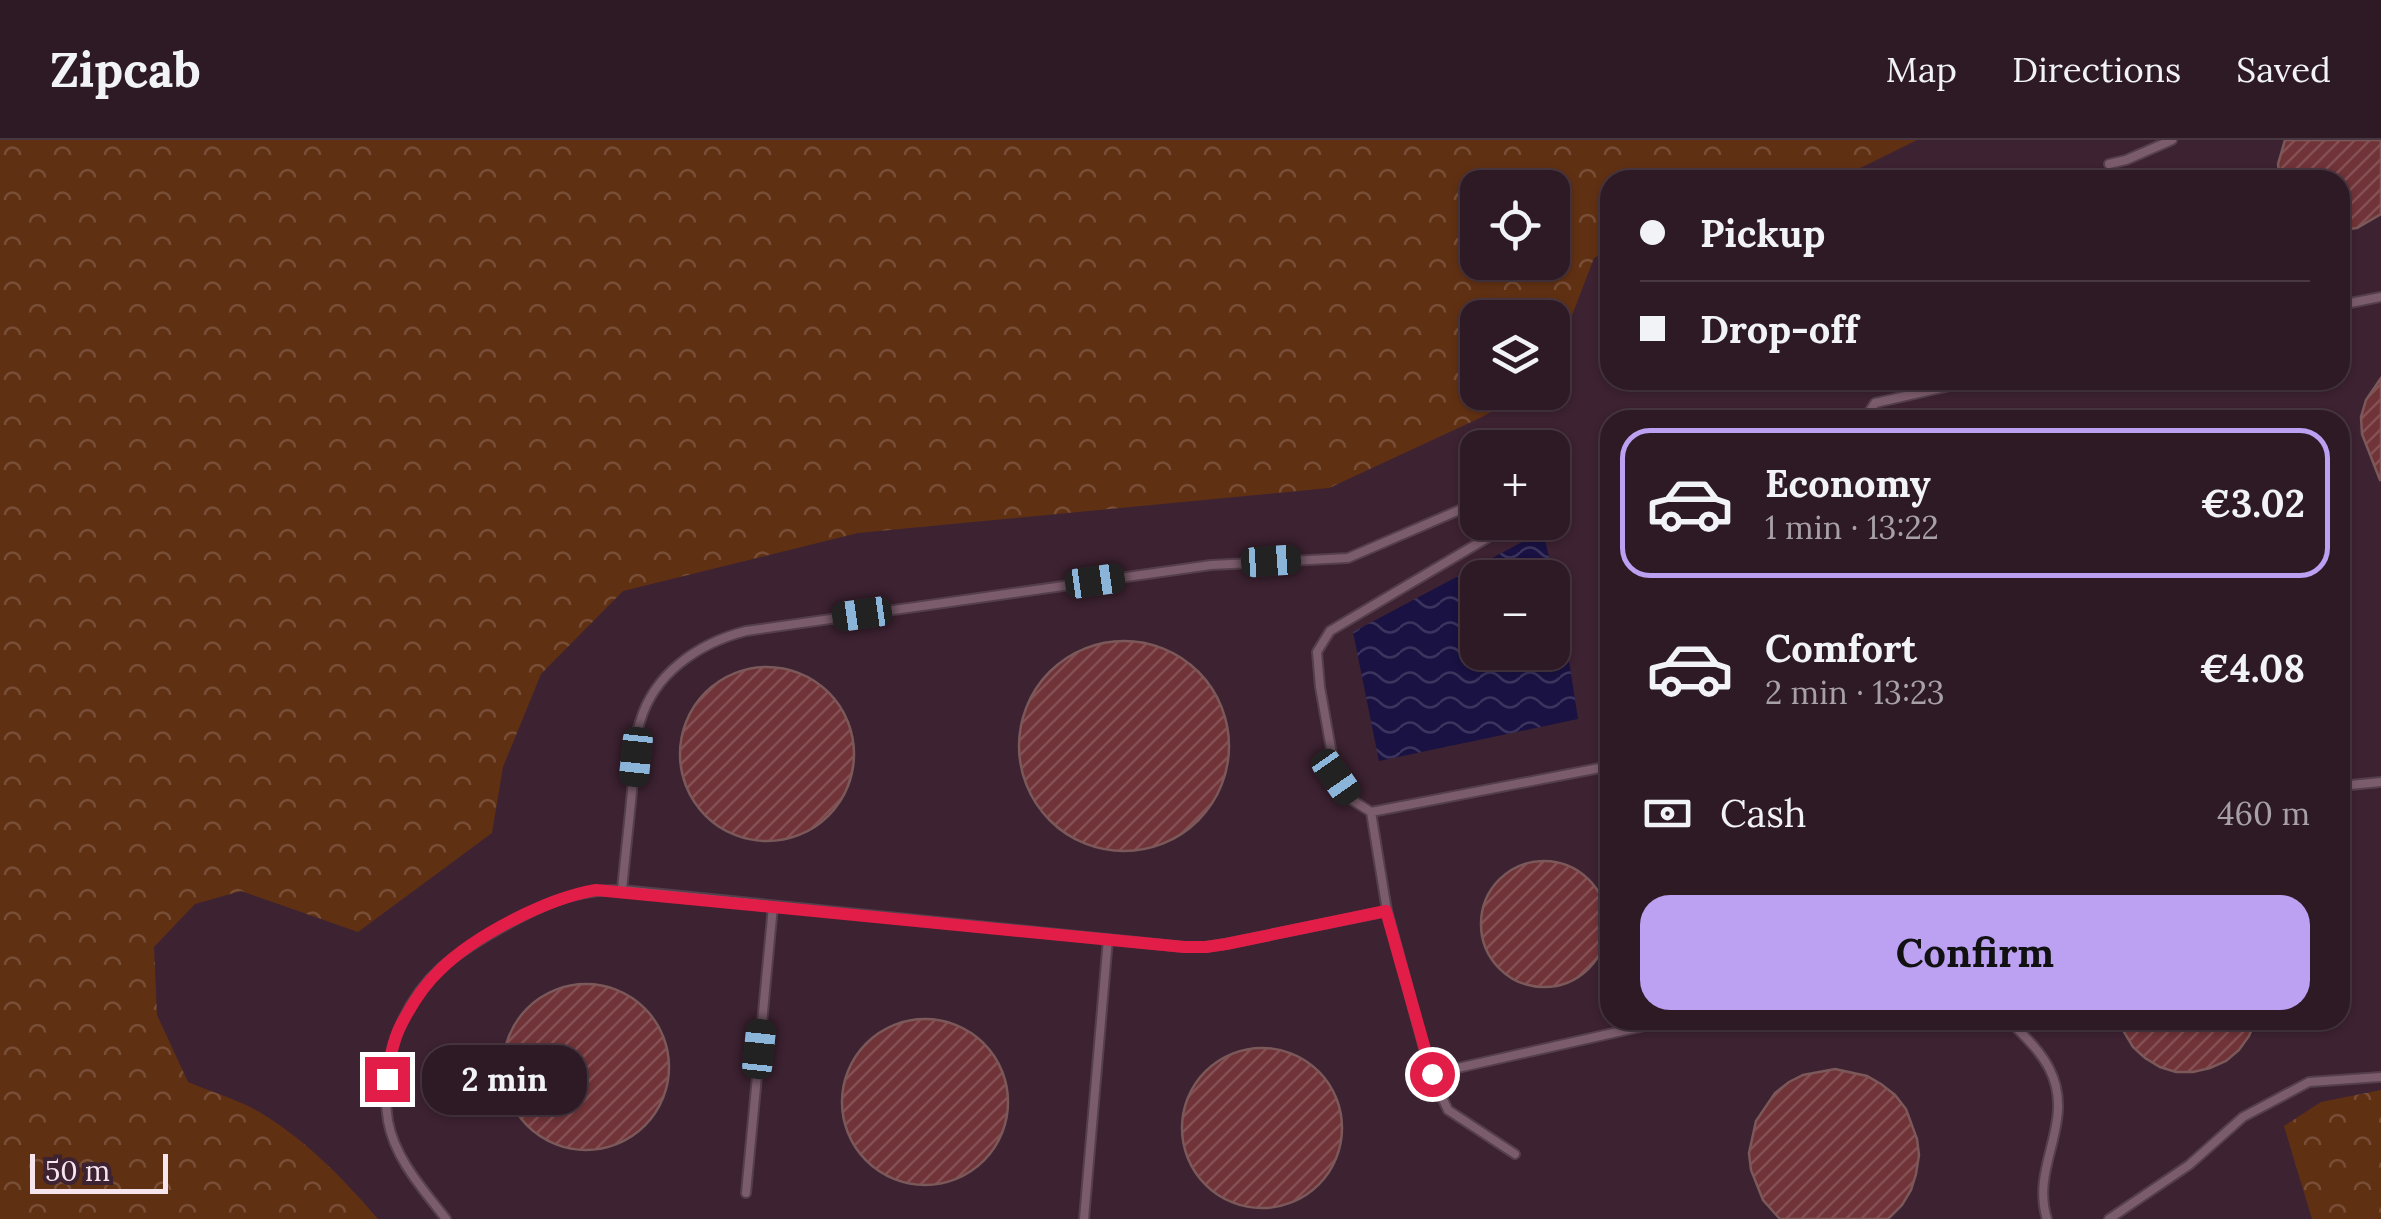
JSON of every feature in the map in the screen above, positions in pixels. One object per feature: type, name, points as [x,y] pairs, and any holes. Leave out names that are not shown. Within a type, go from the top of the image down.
[{"type":"lane","points":[[2109,164],[2172,140]]},
{"type":"lane","points":[[2350,303],[2381,297]]},
{"type":"lane","points":[[1870,410],[1875,403],[1932,390]]},
{"type":"lane","points":[[622,890],[639,724],[657,687],[673,668],[725,636],[1211,565],[1348,558],[1460,510]]},
{"type":"lane","points":[[1484,540],[1330,631],[1317,652],[1336,777],[1352,800],[1371,812],[1600,768]]},
{"type":"lane","points":[[2350,785],[2381,782]]},
{"type":"lane","points":[[1371,812],[1386,911],[1432,1074],[1448,1110],[1516,1154]]},
{"type":"lane","points":[[446,1219],[396,1147],[388,1122],[387,1079],[398,1030],[442,968],[495,931],[575,893],[622,890],[1206,947],[1386,911]]},
{"type":"lane","points":[[746,1193],[773,906]]},
{"type":"lane","points":[[1084,1219],[1108,939]]},
{"type":"lane","points":[[1432,1074],[1627,1030]]},
{"type":"lane","points":[[2018,1030],[2042,1055],[2058,1090],[2060,1111],[2044,1184],[2047,1219]]},
{"type":"lane","points":[[2109,1219],[2189,1165],[2243,1117],[2309,1082],[2381,1078]]},
{"type":"green space","points":[[0,140],[1917,140],[1856,170],[1600,170],[1600,255],[1594,258],[1570,321],[1570,300],[1460,300],[1460,410],[1495,410],[1329,488],[858,533],[623,591],[541,674],[503,767],[492,833],[358,932],[241,891],[195,904],[154,947],[157,1015],[188,1082],[254,1109],[289,1132],[336,1173],[378,1219],[0,1219]]},
{"type":"green space","points":[[2381,1090],[2381,1219],[2312,1219],[2284,1126],[2321,1102]]},
{"type":"water","points":[[1526,540],[1545,540],[1550,560],[1488,560]]},
{"type":"water","points":[[1460,575],[1460,670],[1570,667],[1578,719],[1379,761],[1353,632]]},
{"type":"building","points":[[2285,140],[2381,140],[2381,214],[2350,229],[2350,170],[2279,170]]},
{"type":"building","points":[[2381,378],[2380,480],[2362,434],[2361,417],[2366,400]]},
{"type":"building","points":[[1124,641],[1164,649],[1198,672],[1221,706],[1229,746],[1221,786],[1198,820],[1164,843],[1124,851],[1084,843],[1050,820],[1027,786],[1019,746],[1027,706],[1050,672],[1084,649]]},
{"type":"building","points":[[767,667],[800,673],[829,692],[848,721],[854,754],[848,787],[829,816],[800,835],[767,841],[734,835],[705,816],[686,787],[680,754],[686,721],[705,692],[734,673]]},
{"type":"building","points":[[1532,863],[1556,863],[1579,872],[1600,896],[1600,952],[1579,976],[1556,985],[1532,985],[1509,976],[1492,959],[1483,936],[1483,912],[1492,889],[1509,872]]},
{"type":"building","points":[[586,984],[618,991],[644,1009],[662,1035],[669,1067],[662,1099],[644,1125],[618,1143],[586,1150],[554,1143],[528,1125],[510,1099],[503,1067],[510,1035],[528,1009],[554,991]]},
{"type":"building","points":[[925,1019],[957,1026],[983,1044],[1001,1070],[1008,1102],[1001,1134],[983,1160],[957,1178],[925,1185],[893,1178],[867,1160],[849,1134],[842,1102],[849,1070],[867,1044],[893,1026]]},
{"type":"building","points":[[2252,1030],[2239,1050],[2226,1061],[2193,1072],[2160,1067],[2133,1047],[2124,1032]]},
{"type":"building","points":[[1262,1048],[1293,1054],[1319,1071],[1336,1097],[1342,1128],[1336,1159],[1319,1185],[1293,1202],[1262,1208],[1231,1202],[1205,1185],[1188,1159],[1182,1128],[1188,1097],[1205,1071],[1231,1054]]},
{"type":"building","points":[[1835,1069],[1867,1076],[1895,1095],[1906,1109],[1919,1155],[1911,1190],[1888,1219],[1780,1219],[1763,1200],[1751,1170],[1749,1153],[1756,1121],[1775,1093],[1789,1082]]},
{"type":"route","points":[[387,1079],[398,1030],[442,968],[524,915],[554,900],[596,890],[1184,947],[1226,944],[1386,911],[1432,1074]]}]
